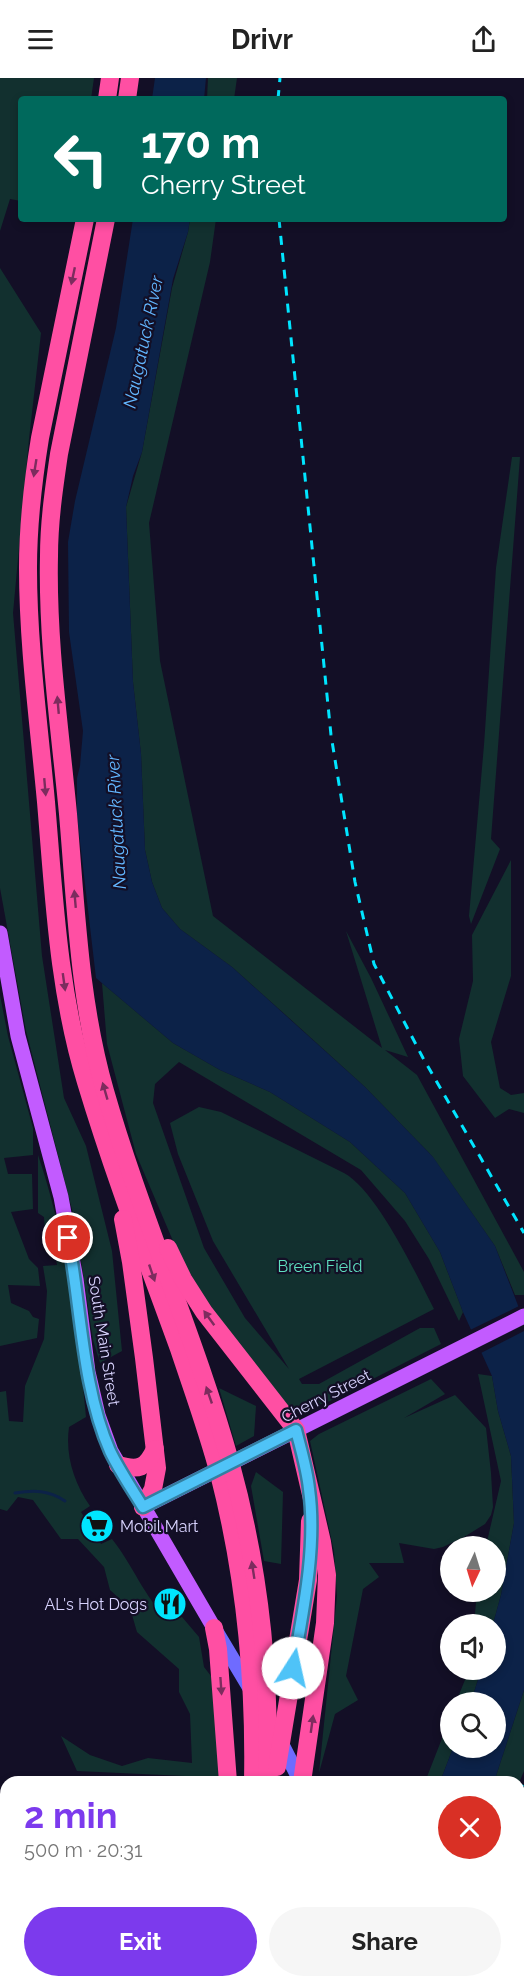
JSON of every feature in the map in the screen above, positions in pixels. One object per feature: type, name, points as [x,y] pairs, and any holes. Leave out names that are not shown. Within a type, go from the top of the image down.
[{"type":"highway","points":[[107,96],[110,78]]},
{"type":"highway","points":[[127,96],[130,78]]},
{"type":"highway","points":[[84,222],[35,470],[28,570],[33,658],[64,985],[76,1050],[111,1159],[200,1409],[220,1454]]},
{"type":"highway","points":[[105,222],[59,454],[51,520],[49,588],[84,989],[95,1056],[113,1120],[209,1394],[220,1454],[255,1579],[266,1691],[267,1776]]},
{"type":"highway","points":[[113,1120],[168,1247],[188,1287],[216,1329],[296,1430],[325,1558],[327,1590],[324,1635],[303,1776]]},
{"type":"highway","points":[[111,1159],[131,1262],[155,1449],[156,1478],[150,1497],[143,1507]]},
{"type":"highway","points":[[118,1465],[129,1468],[141,1467],[146,1464],[155,1449]]},
{"type":"highway","points":[[228,1482],[251,1665],[254,1719],[253,1776]]},
{"type":"highway","points":[[277,1776],[308,1580],[310,1490]]},
{"type":"highway","points":[[214,1628],[219,1660],[228,1776]]},
{"type":"main road","name":"South Main Street","points":[[0,933],[18,1036],[61,1197],[76,1279],[93,1399],[107,1442],[118,1465],[286,1750],[299,1776]]},
{"type":"main road","name":"Cherry Street","points":[[143,1507],[524,1316]]},
{"type":"green space","points":[[0,78],[94,78],[91,96],[18,96],[18,200],[10,199],[0,231]]},
{"type":"green space","points":[[208,78],[237,78],[234,96],[207,96]]},
{"type":"green space","points":[[190,222],[216,222],[210,262],[149,523],[160,661],[213,916],[382,1048],[346,931],[408,1057],[385,1050],[417,1075],[524,1272],[524,1295],[515,1295],[495,1246],[432,1156],[365,1087],[289,1018],[232,967],[180,929],[162,908],[152,882],[145,850],[141,754],[133,682],[126,507],[142,452],[172,288]]},
{"type":"green space","points":[[0,268],[41,333],[13,613],[42,956],[64,1098],[86,1146],[112,1251],[122,1351],[100,1363],[93,1340],[75,1221],[26,1031],[0,888]]},
{"type":"green space","points":[[512,457],[520,457],[491,839],[500,849],[471,924],[469,916],[496,568]]},
{"type":"green space","points":[[511,860],[511,976],[491,1042],[500,1088],[511,1095],[524,1093],[524,1113],[509,1109],[495,1118],[463,1076],[459,1039],[473,981],[472,935]]},
{"type":"green space","name":"Breen Field","points":[[102,983],[173,1043],[220,1070],[270,1092],[350,1142],[405,1193],[440,1252],[463,1312],[459,1321],[429,1259],[405,1221],[361,1170],[179,1062],[155,1084],[153,1103],[204,1248],[245,1318],[289,1369],[213,1241],[178,1154],[170,1123],[199,1107],[221,1112],[344,1173],[357,1183],[395,1235],[434,1309],[299,1379],[302,1384],[319,1384],[420,1328],[434,1328],[441,1344],[330,1401],[295,1414],[223,1328],[179,1255],[136,1154],[107,1044]]},
{"type":"green space","points":[[0,995],[8,1036],[33,1128],[33,1155],[4,1158],[8,1174],[32,1174],[33,1209],[11,1212],[29,1259],[38,1268],[40,1286],[8,1285],[11,1303],[29,1311],[33,1317],[39,1319],[37,1338],[0,1346]]},
{"type":"green space","points":[[38,1155],[56,1218],[70,1284],[79,1351],[86,1417],[69,1427],[68,1448],[75,1478],[90,1506],[81,1512],[101,1544],[112,1539],[145,1591],[168,1620],[182,1617],[199,1637],[204,1667],[214,1680],[222,1776],[77,1771],[61,1736],[90,1755],[122,1766],[148,1758],[192,1763],[190,1714],[179,1692],[179,1669],[137,1632],[130,1608],[110,1590],[104,1567],[78,1539],[61,1539],[33,1500],[18,1497],[7,1511],[0,1509],[0,1392],[6,1391],[9,1421],[23,1422],[25,1386],[44,1339],[47,1291],[43,1266],[57,1265],[52,1233],[45,1232],[44,1217],[38,1213]]},
{"type":"green space","points":[[478,1374],[492,1376],[498,1411],[511,1456],[514,1523],[506,1567],[506,1536],[488,1536],[501,1481]]},
{"type":"green space","points":[[431,1379],[445,1394],[404,1418],[455,1395],[486,1428],[493,1507],[485,1524],[466,1536],[440,1536],[440,1548],[434,1549],[399,1543],[404,1563],[369,1563],[379,1577],[363,1589],[346,1676],[358,1700],[335,1714],[319,1773],[337,1596],[334,1551],[310,1441],[319,1434]]},
{"type":"green space","points":[[219,1388],[256,1406],[254,1436],[236,1446]]},
{"type":"green space","points":[[256,1472],[283,1492],[281,1564],[264,1561],[251,1486]]},
{"type":"green space","points":[[476,1602],[499,1602],[496,1614],[475,1614]]},
{"type":"green space","points":[[465,1680],[478,1680],[474,1692],[460,1692]]},
{"type":"green space","points":[[524,1690],[524,1771],[522,1776],[496,1776],[502,1758],[506,1758],[506,1745]]},
{"type":"green space","points":[[440,1744],[440,1758],[449,1758],[442,1776],[427,1776]]},
{"type":"water","points":[[155,78],[206,78],[204,96],[152,96]]},
{"type":"water","name":"Naugatuck River","points":[[133,222],[190,222],[173,279],[142,452],[133,476],[126,507],[133,682],[141,754],[145,850],[152,882],[162,908],[180,929],[232,967],[365,1087],[433,1157],[495,1246],[524,1321],[524,1690],[506,1745],[506,1692],[474,1692],[478,1680],[506,1680],[506,1614],[496,1614],[499,1602],[506,1602],[506,1567],[514,1523],[511,1456],[498,1411],[492,1376],[463,1312],[440,1252],[405,1193],[350,1142],[270,1092],[220,1070],[173,1043],[96,978],[77,816],[77,778],[83,731],[69,632],[68,542],[75,501],[116,328]]},
{"type":"water","points":[[449,1758],[502,1758],[496,1776],[442,1776]]},
{"type":"pier","points":[[521,1305],[524,1312],[524,1331],[479,1354],[468,1331]]},
{"type":"waterway","points":[[15,1493],[41,1492],[65,1501]]},
{"type":"railway","points":[[278,96],[280,78]]},
{"type":"railway","points":[[279,222],[331,735],[355,882],[374,964],[423,1058],[524,1233]]},
{"type":"place","name":"Mobil Mart","points":[[97,1526]]},
{"type":"place","name":"AL's Hot Dogs","points":[[170,1604]]},
{"type":"route","points":[[68,1238],[93,1399],[111,1451],[143,1507],[296,1430],[310,1490],[310,1556],[293,1668]]}]
